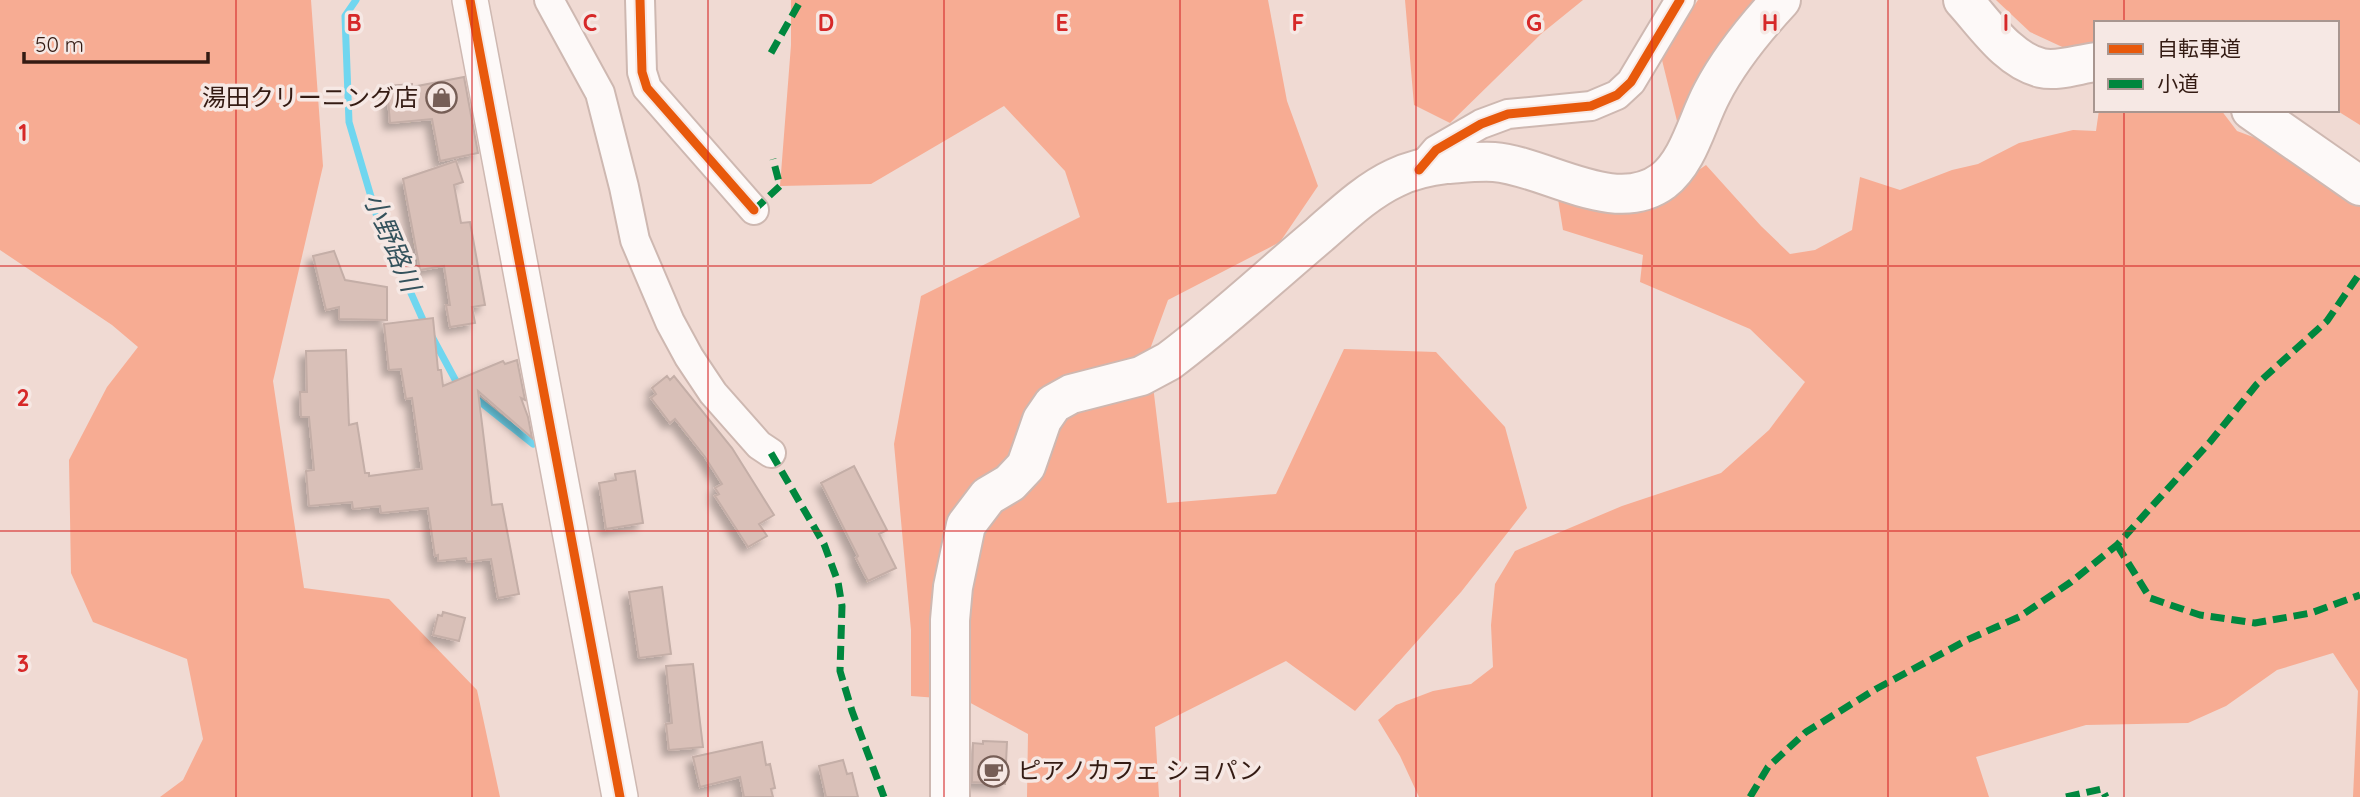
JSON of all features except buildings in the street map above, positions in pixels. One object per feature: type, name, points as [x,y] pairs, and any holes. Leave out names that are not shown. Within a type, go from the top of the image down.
[{"type":"main road","points":[[950,797],[950,620],[953,587],[965,525],[979,504],[1010,483],[1026,466],[1047,411],[1059,399],[1141,376],[1169,362],[1355,204],[1392,179],[1446,164],[1496,162],[1605,193],[1629,194],[1653,186],[1662,181],[1675,166],[1688,147],[1720,80],[1758,27],[1782,0]]},
{"type":"main road","points":[[1963,0],[2008,50],[2024,60],[2042,68],[2094,62]]},
{"type":"main road","points":[[2254,112],[2360,186]]},
{"type":"street","points":[[470,0],[620,797]]},
{"type":"street","points":[[549,0],[600,93],[635,240],[670,322],[713,393],[759,445],[771,453]]},
{"type":"street","points":[[640,0],[642,72],[647,88],[754,210]]},
{"type":"street","points":[[1419,170],[1436,150],[1481,124],[1508,114],[1591,106],[1618,95],[1632,82],[1680,0]]},
{"type":"shaded area","points":[[0,0],[311,0],[323,166],[273,381],[304,588],[389,599],[477,690],[500,797],[160,797],[183,780],[203,739],[187,659],[93,622],[71,573],[69,460],[107,387],[138,347],[112,325],[0,250]]},
{"type":"shaded area","points":[[791,0],[1268,0],[1287,101],[1318,186],[1280,242],[1168,300],[1149,352],[1167,503],[1276,494],[1344,349],[1436,352],[1505,427],[1527,508],[1461,592],[1355,711],[1286,661],[1155,727],[1159,797],[1027,797],[1028,734],[965,700],[911,696],[911,630],[894,444],[921,296],[1080,217],[1065,171],[1004,106],[871,184],[780,186],[791,45]]},
{"type":"shaded area","points":[[1405,0],[1583,0],[1541,34],[1450,123],[1414,105]]},
{"type":"shaded area","points":[[1698,0],[1784,0],[1677,121],[1661,56]]},
{"type":"shaded area","points":[[1996,0],[2360,0],[2360,125],[2339,112],[2339,21],[2094,21],[2094,47],[2071,51],[2030,32]]},
{"type":"shaded area","points":[[2099,112],[2223,112],[2237,131],[2299,154],[2360,192],[2360,797],[2353,797],[2358,691],[2333,653],[2277,670],[2226,706],[2188,723],[2086,725],[1976,757],[1989,797],[1419,797],[1400,756],[1378,720],[1396,705],[1433,691],[1471,684],[1493,667],[1491,625],[1495,584],[1515,551],[1622,506],[1721,473],[1769,430],[1805,382],[1750,329],[1640,282],[1643,255],[1563,230],[1558,199],[1641,210],[1706,165],[1790,254],[1815,250],[1852,230],[1860,177],[1900,190],[1952,170],[1978,164],[2019,143],[2073,130],[2096,131]]},
{"type":"waterway","name":"小野路川","points":[[356,0],[345,16],[349,122],[377,217],[423,320],[457,383],[462,387]]},
{"type":"waterway","name":"小野路川","points":[[474,397],[533,444]]},
{"type":"marked path","points":[[771,53],[801,0]]},
{"type":"marked path","points":[[754,210],[780,186],[773,159]]},
{"type":"marked path","points":[[1750,797],[1768,767],[1806,732],[1876,689],[1967,640],[2019,617],[2071,582],[2117,545],[2210,442],[2257,384],[2327,321],[2360,273]]},
{"type":"marked path","points":[[771,453],[824,544],[838,582],[842,606],[840,671],[884,797]]},
{"type":"marked path","points":[[2117,545],[2150,598],[2200,615],[2255,623],[2311,613],[2360,595]]},
{"type":"marked path","points":[[2066,797],[2102,789],[2106,797]]},
{"type":"cycle path","points":[[470,0],[620,797]]},
{"type":"cycle path","points":[[640,0],[642,72],[647,88],[754,210]]},
{"type":"cycle path","points":[[1419,170],[1436,150],[1481,124],[1508,114],[1591,106],[1617,95],[1631,82],[1680,0]]},
{"type":"place","name":"湯田クリーニング店","points":[[441,98]]},
{"type":"place","name":"ピアノカフェ ショパン","points":[[994,771]]}]
